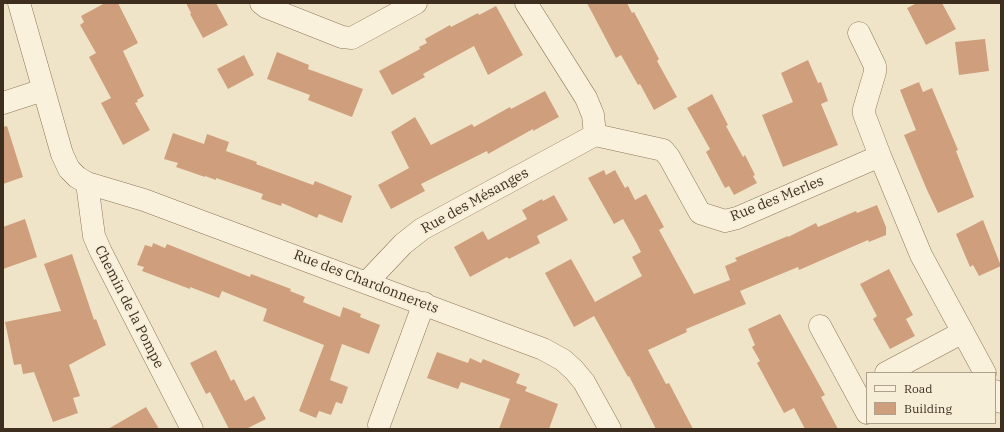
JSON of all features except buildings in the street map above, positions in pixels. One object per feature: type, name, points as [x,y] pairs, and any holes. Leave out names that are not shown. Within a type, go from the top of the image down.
[{"type":"street","points":[[19,3],[62,154],[69,169],[77,177],[87,183]]},
{"type":"street","points":[[261,3],[266,7],[342,37],[352,38],[416,3]]},
{"type":"street","points":[[526,3],[586,98],[593,115],[595,134]]},
{"type":"street","points":[[859,33],[875,66],[876,72],[864,109],[864,114],[921,255],[984,372]]},
{"type":"street","points":[[3,103],[43,90]]},
{"type":"street","name":"Rue des Merles","points":[[595,134],[663,150],[669,157],[700,213],[725,221],[737,218],[880,156]]},
{"type":"street","name":"Rue des Mésanges","points":[[367,282],[403,244],[422,229],[595,134]]},
{"type":"street","name":"Rue des Chardonnerets","points":[[87,183],[144,200],[424,303],[544,349],[563,360],[584,382],[610,429]]},
{"type":"street","name":"Chemin de la Pompe","points":[[87,183],[94,236],[192,429]]},
{"type":"street","points":[[379,425],[424,303]]},
{"type":"street","points":[[820,326],[861,386],[866,408]]},
{"type":"street","points":[[888,372],[962,332]]},
{"type":"street","points":[[996,393],[1001,402]]}]
